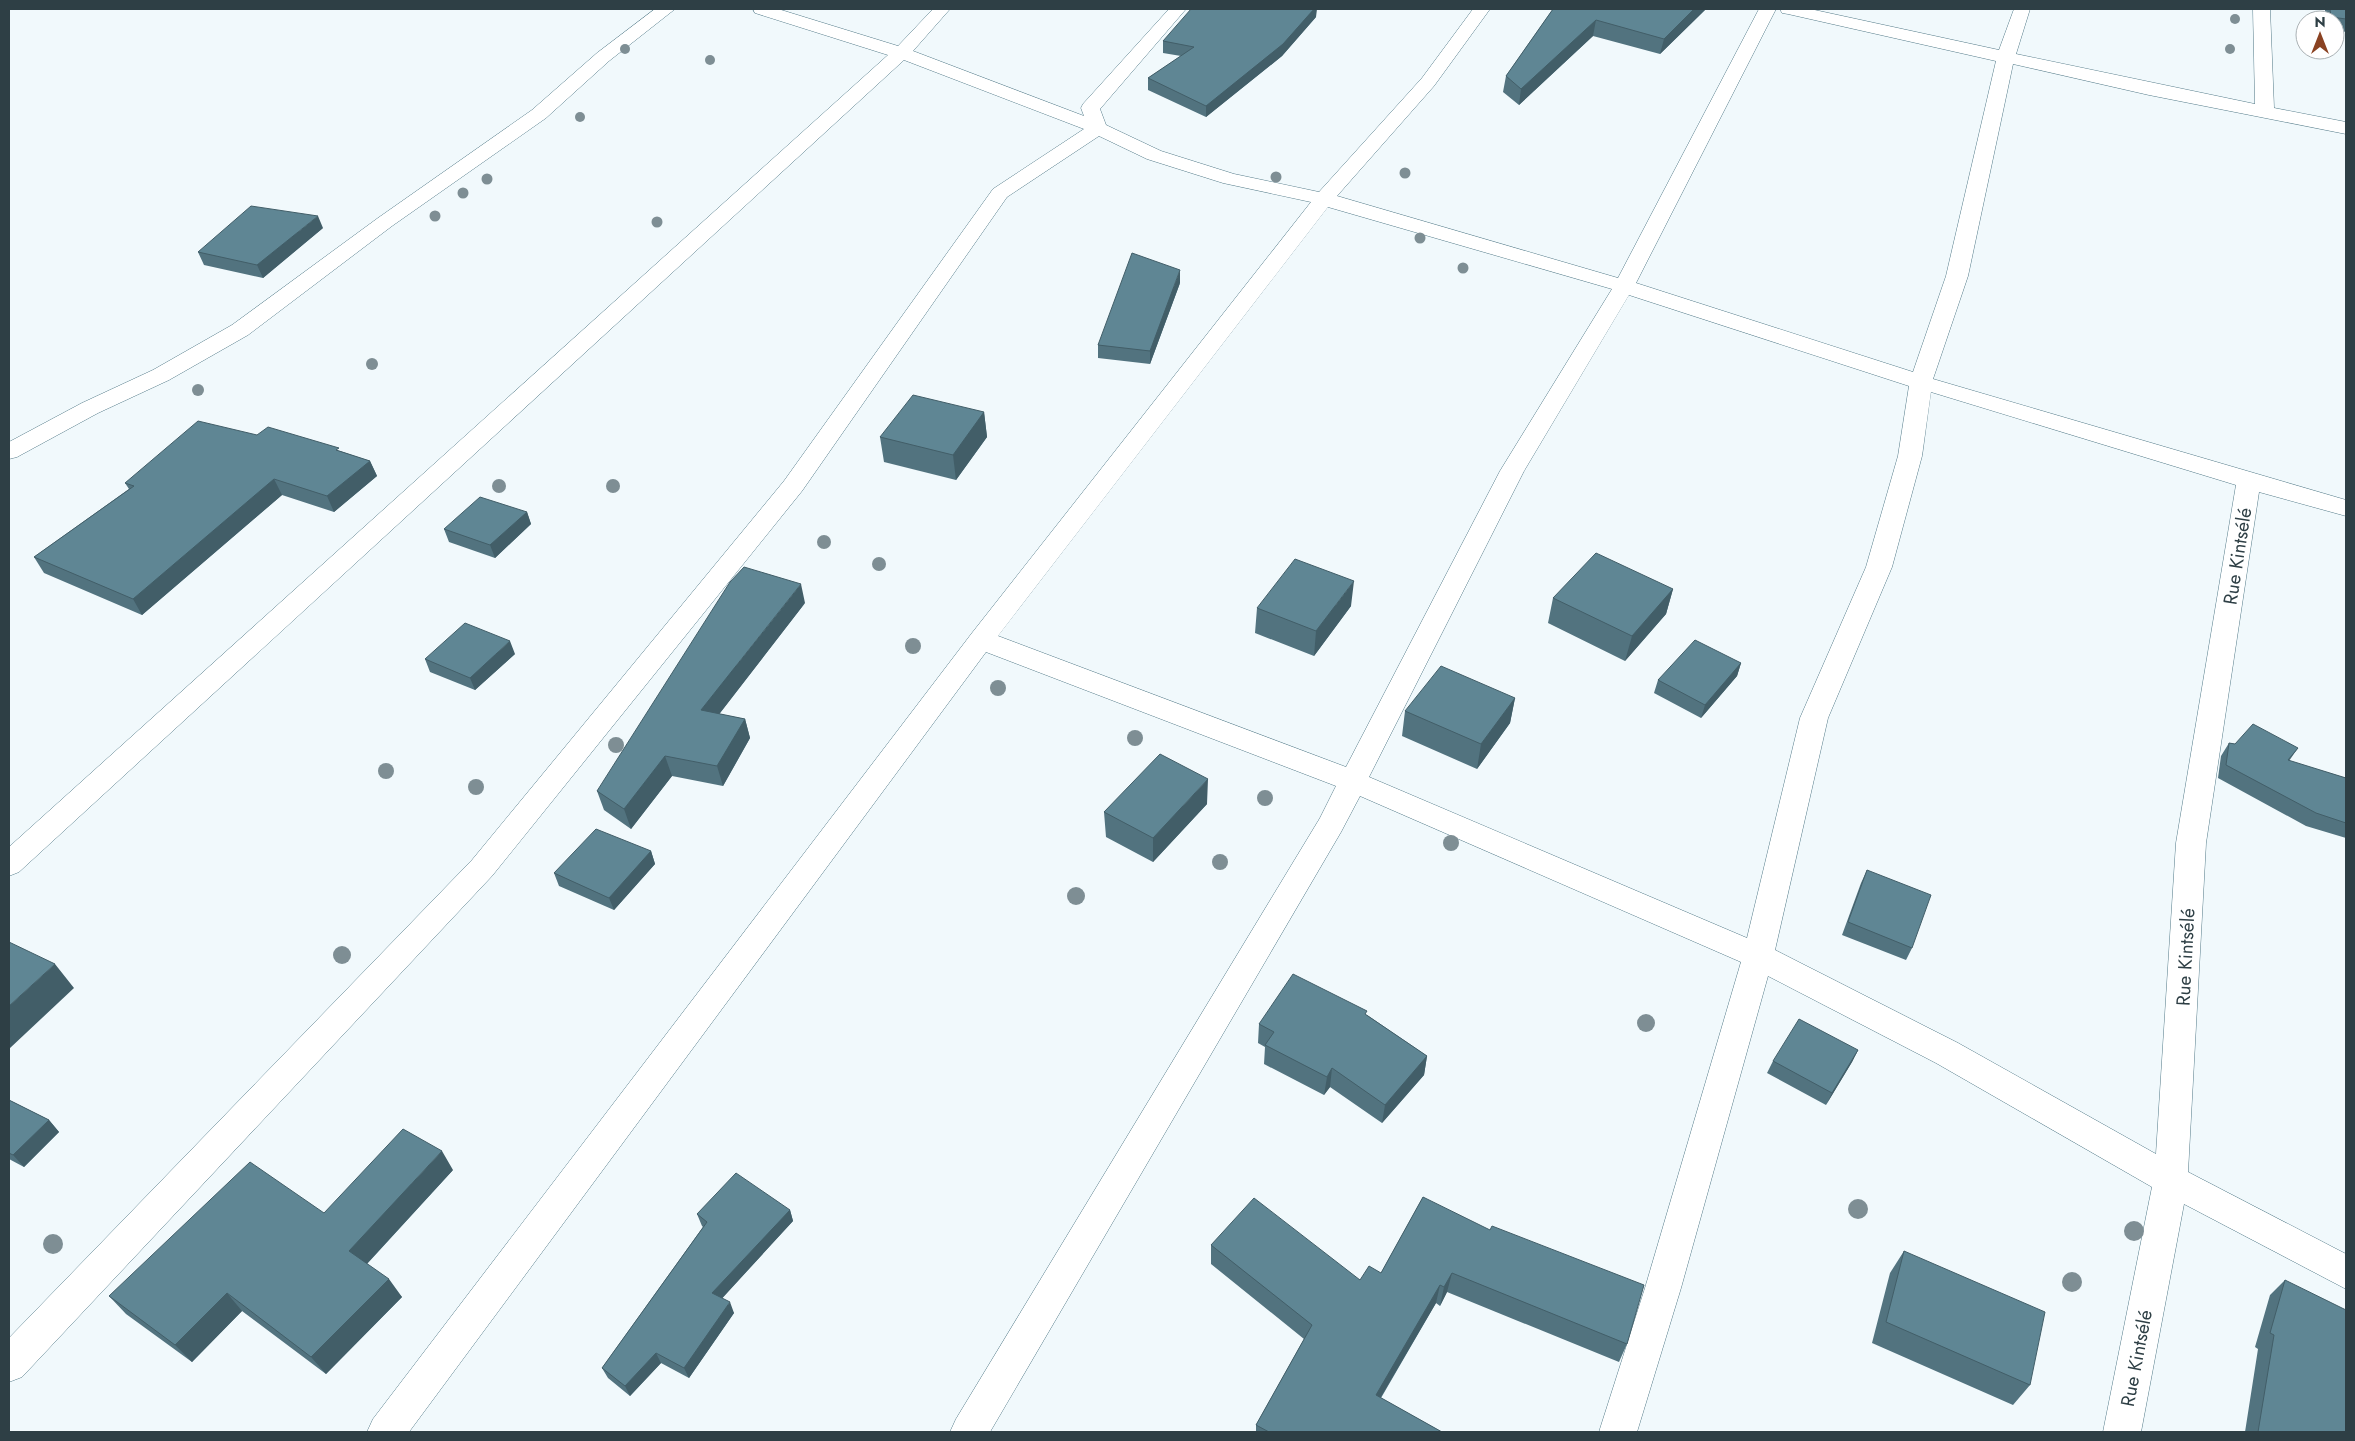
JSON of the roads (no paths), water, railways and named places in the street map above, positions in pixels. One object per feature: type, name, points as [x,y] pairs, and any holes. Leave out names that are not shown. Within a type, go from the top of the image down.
[{"type":"street","points":[[9,452],[90,408],[161,376],[240,330],[385,222],[539,114],[603,57],[666,9]]},
{"type":"street","points":[[761,9],[901,53],[1098,128],[1154,155],[1211,173],[1324,200],[1624,286],[1921,382],[2249,481],[2346,508]]},
{"type":"street","points":[[9,864],[901,53],[942,9]]},
{"type":"street","points":[[1098,128],[1090,108],[1178,9]]},
{"type":"street","points":[[386,1432],[981,640],[1324,200],[1428,82],[1482,9]]},
{"type":"street","points":[[969,1432],[1332,824],[1512,471],[1624,286],[1768,9]]},
{"type":"street","points":[[1788,9],[2264,113],[2346,128]]},
{"type":"street","points":[[1618,1432],[1663,1288],[1758,956],[1814,718],[1879,567],[1910,456],[1921,382],[1957,276],[2006,57],[2022,9]]},
{"type":"street","points":[[2262,9],[2264,113]]},
{"type":"street","points":[[9,1364],[482,868],[793,486],[1000,193],[1098,128]]},
{"type":"street","name":"Rue Kintsélé","points":[[2122,1432],[2171,1180],[2192,843],[2249,481]]},
{"type":"street","points":[[981,640],[1352,782],[1758,956],[1946,1053],[2171,1180],[2346,1272]]}]
